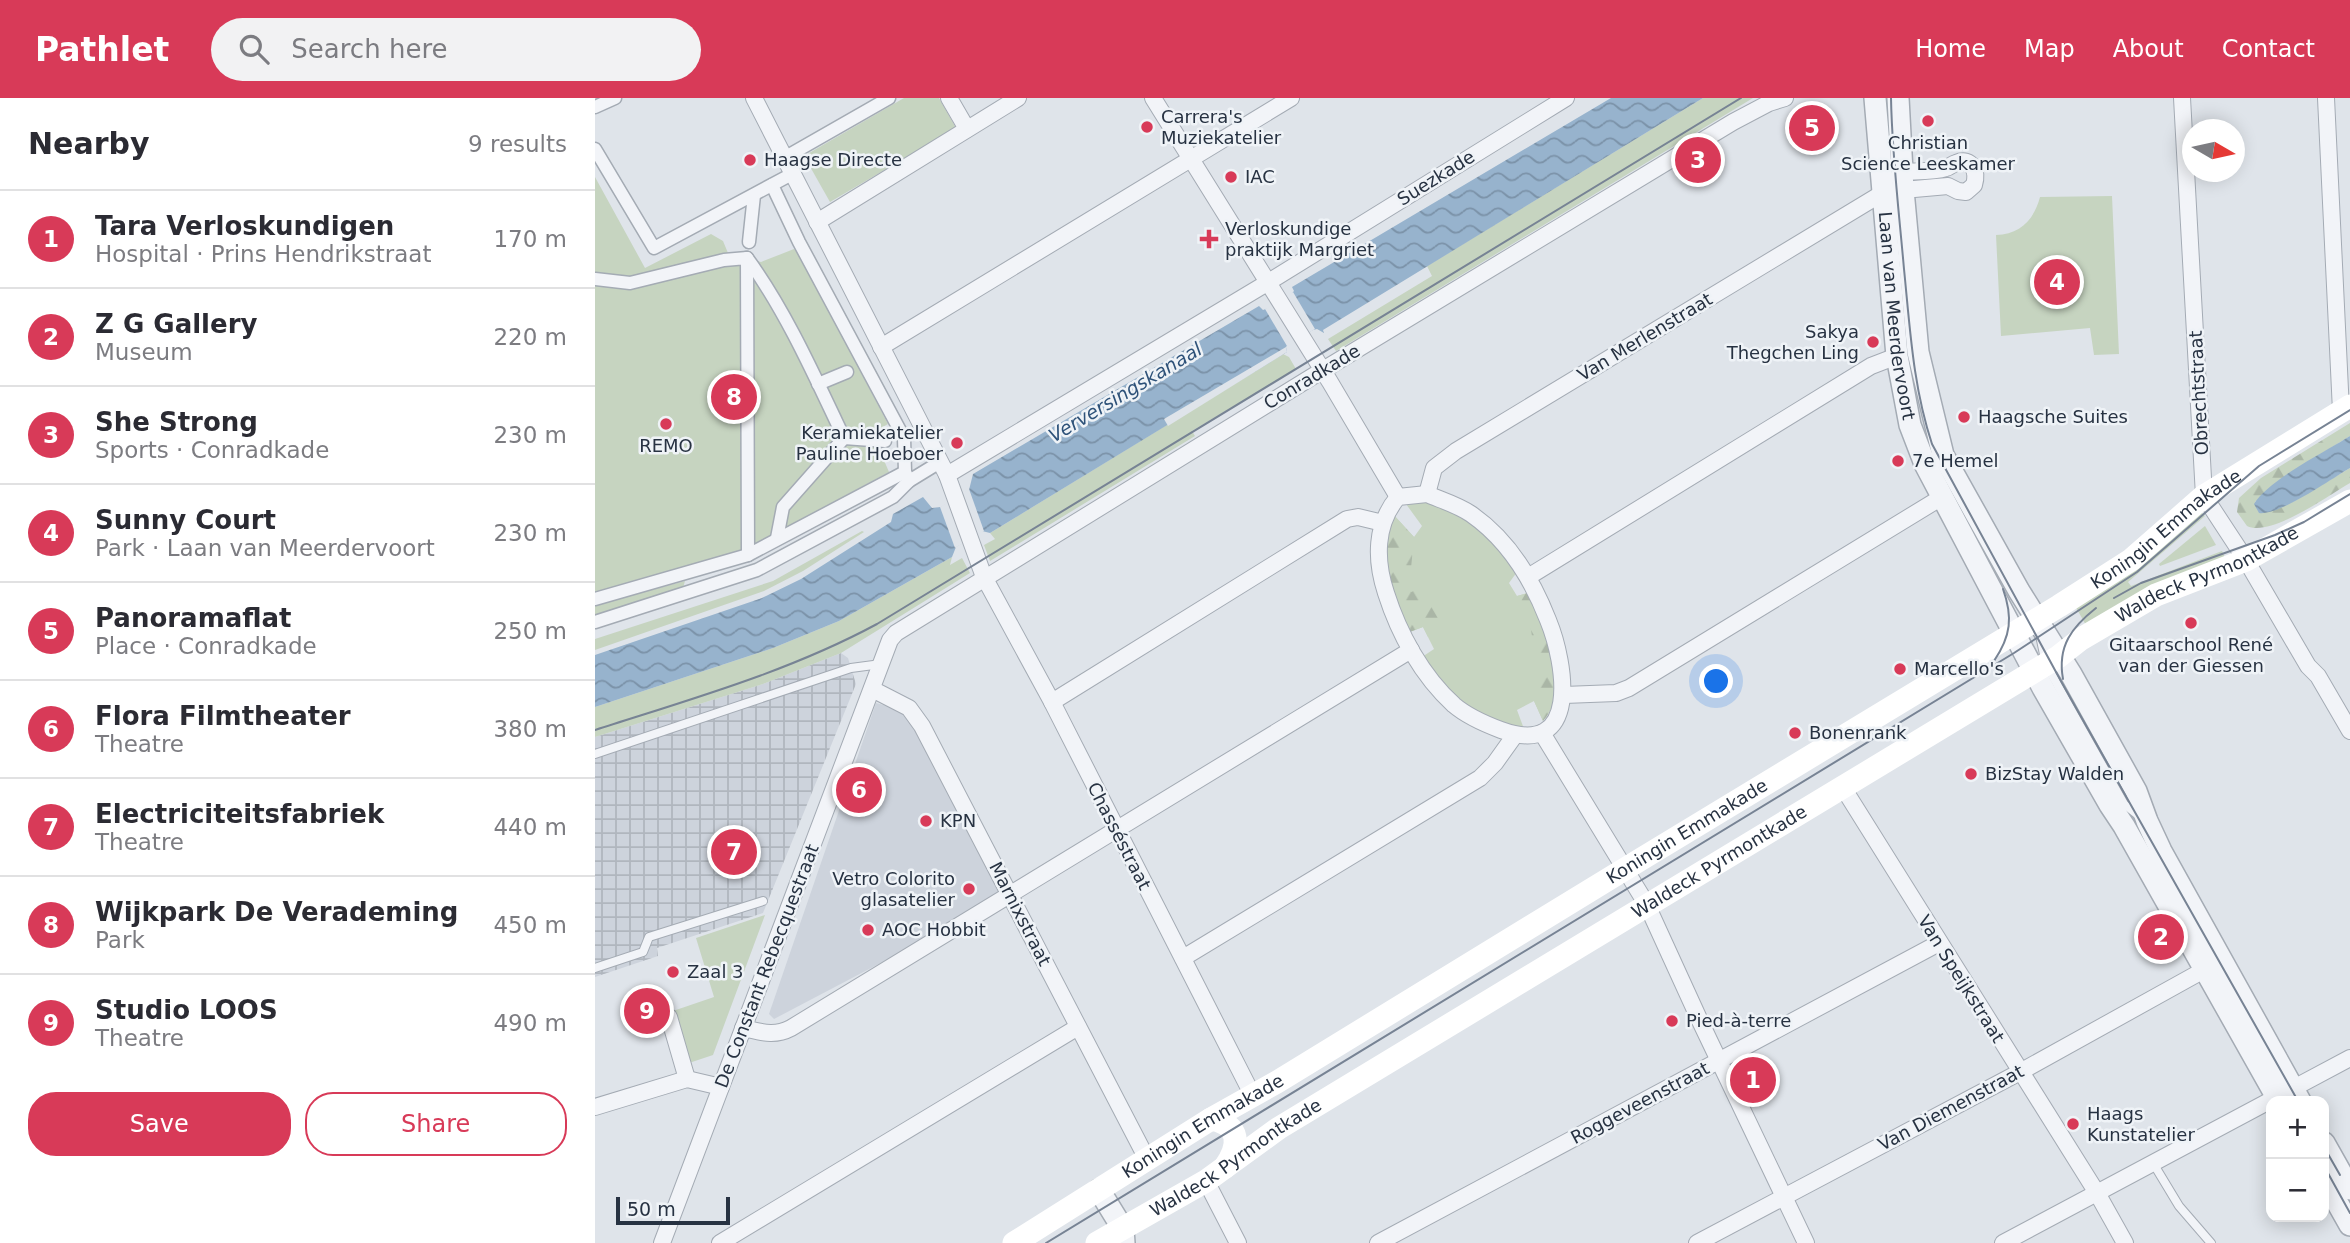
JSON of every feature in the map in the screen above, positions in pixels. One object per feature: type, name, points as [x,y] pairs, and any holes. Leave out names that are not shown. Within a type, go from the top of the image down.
[{"type":"main road","name":"Koningin Emmakade","points":[[1014,1243],[1211,1119],[2036,620],[2131,560],[2204,496],[2345,409]]},
{"type":"main road","name":"Waldeck Pyrmontkade","points":[[1097,1243],[1129,1238],[1279,1128],[2047,664],[2081,639],[2156,595],[2246,560],[2350,501]]},
{"type":"main road","points":[[1211,1119],[1228,1125],[1235,1136],[1235,1148],[1214,1175]]},
{"type":"street","points":[[595,107],[615,98]]},
{"type":"street","name":"Chasséstraat","points":[[754,98],[944,469],[984,577],[1052,702],[1253,1096]]},
{"type":"street","points":[[784,158],[889,98]]},
{"type":"street","points":[[949,98],[967,130]]},
{"type":"street","points":[[817,222],[1018,98]]},
{"type":"street","points":[[1153,98],[1323,370],[1398,497]]},
{"type":"street","points":[[881,347],[1290,98]]},
{"type":"street","name":"Suezkade","points":[[944,469],[1267,283],[1566,98]]},
{"type":"street","name":"Conradkade","points":[[872,689],[890,640],[896,633],[1733,122],[1769,103],[1785,98]]},
{"type":"street","name":"Laan van Meerdervoort","points":[[1875,98],[1895,186],[1918,352],[1943,454],[2036,620],[2047,664],[2110,805],[2204,970],[2286,1096]]},
{"type":"street","name":"Laan van Meerdervoort","points":[[1898,98],[1895,186],[1897,356],[1910,425],[1925,464],[2014,633],[2047,664],[2071,674],[2136,791],[2147,821],[2286,1096]]},
{"type":"street","name":"Obrechtstraat","points":[[2182,98],[2204,496]]},
{"type":"street","points":[[2326,98],[2345,409]]},
{"type":"street","points":[[595,149],[654,248],[792,174]]},
{"type":"street","points":[[595,622],[757,570],[894,496],[904,466],[904,438],[799,242],[772,185]]},
{"type":"street","name":"Van Merlenstraat","points":[[1427,494],[1434,468],[1456,451],[1895,186]]},
{"type":"street","points":[[748,242],[754,195]]},
{"type":"street","points":[[595,279],[630,283],[725,260],[747,258]]},
{"type":"street","points":[[747,258],[761,277],[844,438]]},
{"type":"street","points":[[747,258],[748,555]]},
{"type":"street","points":[[1528,577],[1871,366],[1897,356]]},
{"type":"street","points":[[818,384],[847,372]]},
{"type":"street","points":[[844,438],[885,441]]},
{"type":"street","points":[[777,538],[783,507],[844,438]]},
{"type":"street","points":[[595,599],[748,555],[904,466],[944,469]]},
{"type":"street","points":[[1427,494],[1469,513],[1495,534],[1528,577],[1556,638],[1562,669],[1564,695],[1559,713],[1542,733],[1515,735],[1480,722],[1455,705],[1431,678],[1393,616],[1382,582],[1378,550],[1383,523],[1389,508],[1398,497],[1427,494]]},
{"type":"street","points":[[2204,496],[2350,731]]},
{"type":"street","points":[[1564,695],[1616,693],[1629,688],[1942,497]]},
{"type":"street","points":[[1052,702],[1347,519],[1358,517],[1383,523]]},
{"type":"street","points":[[743,1028],[767,1034],[784,1032],[1411,649]]},
{"type":"street","name":"Marnixstraat","points":[[872,689],[909,708],[916,716],[1147,1159]]},
{"type":"street","name":"De Constant Rebecquestraat","points":[[662,1243],[872,689]]},
{"type":"street","points":[[1542,733],[1647,905],[1806,1243]]},
{"type":"street","points":[[1183,958],[1480,778],[1495,763],[1515,735]]},
{"type":"street","name":"Van Speijkstraat","points":[[1842,786],[2097,1193],[2125,1243]]},
{"type":"street","name":"Roggeveenstraat","points":[[1378,1243],[1939,943]]},
{"type":"street","name":"Van Diemenstraat","points":[[1697,1243],[2020,1072],[2204,970]]},
{"type":"street","points":[[669,1017],[687,1079]]},
{"type":"street","points":[[720,1243],[1078,1027]]},
{"type":"street","points":[[2289,1096],[2350,1058]]},
{"type":"street","points":[[595,1107],[687,1079],[721,1087]]},
{"type":"street","points":[[2003,1243],[2153,1163],[2266,1107]]},
{"type":"street","points":[[2329,1152],[2350,1189]]},
{"type":"street","points":[[1214,1175],[1238,1243]]},
{"type":"street","points":[[2329,1188],[2350,1224]]},
{"type":"street","points":[[1100,1190],[1129,1238]]},
{"type":"lane","points":[[595,754],[851,668],[881,664]]},
{"type":"lane","name":"Laan van Meerdervoort","points":[[2047,664],[2124,804],[2147,821]]},
{"type":"lane","name":"Laan van Meerdervoort","points":[[2124,804],[2124,826]]},
{"type":"lane","points":[[595,968],[643,952],[649,937],[763,901]]},
{"type":"lane","points":[[2153,1163],[2179,1206],[2211,1243]]},
{"type":"shaded area","points":[[841,653],[848,658],[856,684],[763,913],[657,948],[658,956],[595,977],[595,737],[763,684]]},
{"type":"shaded area","points":[[876,703],[903,710],[913,719],[1010,895],[774,1019],[769,1014]]},
{"type":"green space","points":[[904,98],[939,98],[956,128],[830,202],[804,156]]},
{"type":"green space","points":[[1703,98],[1753,98],[1336,351],[1328,339],[1432,276],[1427,266]]},
{"type":"green space","points":[[595,177],[645,268],[711,234],[723,241],[728,253],[761,262],[794,249],[798,252],[888,424],[874,432],[874,443],[877,444],[889,472],[750,547],[595,594]]},
{"type":"green space","points":[[2112,196],[2119,354],[2094,355],[2090,328],[2001,336],[1996,235],[2012,232],[2025,224],[2040,197]]},
{"type":"green space","points":[[1283,354],[1289,357],[1296,369],[1192,431],[1195,436],[990,561],[984,545],[995,539],[990,533]]},
{"type":"green space","points":[[2350,423],[2350,436],[2285,476],[2255,502],[2293,502],[2350,468],[2350,483],[2284,521],[2257,528],[2247,526],[2237,512],[2239,498],[2261,478]]},
{"type":"green space","points":[[1431,499],[1479,527],[1517,572],[1509,583],[1517,596],[1531,592],[1545,626],[1543,721],[1534,701],[1517,710],[1524,729],[1507,727],[1478,714],[1442,682],[1422,657],[1434,649],[1423,627],[1407,633],[1392,513],[1414,537],[1422,526],[1406,504]]},
{"type":"green space","points":[[2200,511],[2205,516],[2128,582],[2131,586],[2222,551],[2226,560],[2087,627],[2074,604]]},
{"type":"green space","points":[[1392,513],[1414,537],[1410,579],[1405,583],[1411,592],[1414,591],[1423,600],[1433,601],[1448,624],[1428,637],[1423,627],[1407,633],[1395,606],[1384,559]]},
{"type":"green space","points":[[2205,526],[2216,545],[2160,566],[2159,564]]},
{"type":"green space","points":[[864,532],[803,571],[764,591],[595,650],[595,639],[773,581]]},
{"type":"green space","points":[[952,557],[950,565],[962,558],[970,573],[841,653],[763,684],[595,737],[595,707],[773,648],[839,621]]},
{"type":"green space","points":[[685,581],[682,591],[595,619],[595,605]]},
{"type":"green space","points":[[1531,592],[1548,640],[1555,676],[1555,693],[1551,708],[1543,721],[1534,701],[1538,672],[1530,624],[1517,596]]},
{"type":"green space","points":[[765,915],[713,1055],[689,1063],[673,1011],[714,997],[696,938]]},
{"type":"water","name":"Verversingskanaal","points":[[1611,98],[1703,98],[1323,330],[1324,333],[1313,330],[1288,344],[1287,352],[990,533],[982,531],[956,547],[952,557],[839,621],[773,648],[595,707],[595,655],[762,598],[801,579],[891,522],[893,514],[923,497],[932,508],[941,507],[969,490],[973,474],[1259,306],[1263,310],[1268,308],[1291,294],[1294,291],[1292,287]]},
{"type":"water","points":[[2350,436],[2350,468],[2292,503],[2259,513],[2254,504],[2271,486]]},
{"type":"pier","points":[[1293,292],[1315,329],[1287,346],[1265,309]]},
{"type":"pier","points":[[1286,347],[1287,352],[1168,426],[1164,419]]},
{"type":"pier","points":[[969,489],[984,531],[955,548],[940,507]]},
{"type":"tram line","points":[[595,730],[774,670],[877,624],[1741,98]]},
{"type":"tram line","points":[[1891,98],[1894,162],[1910,335],[1920,401],[1932,444],[2062,683],[2295,1096]]},
{"type":"tram line","points":[[1046,1243],[2014,653],[2137,572],[2259,466],[2350,410]]},
{"type":"tram line","points":[[2114,598],[2141,583],[2275,535],[2304,522],[2350,494]]},
{"type":"tram line","points":[[1994,661],[2004,643],[2009,626],[2003,589]]},
{"type":"tram line","points":[[2063,679],[2062,657],[2068,638],[2080,622],[2096,608]]},
{"type":"tram line","points":[[2329,1156],[2340,1175]]},
{"type":"tram line","points":[[2329,1175],[2350,1213]]},
{"type":"place","name":"Christian Science Leeskamer","points":[[1928,121]]},
{"type":"place","name":"Carrera's Muziekatelier","points":[[1147,127]]},
{"type":"place","name":"Panoramaflat","points":[[1812,128]]},
{"type":"place","name":"Haagse Directe","points":[[750,160]]},
{"type":"place","name":"She Strong","points":[[1698,160]]},
{"type":"place","name":"IAC","points":[[1231,177]]},
{"type":"place","name":"Verloskundige praktijk Margriet","points":[[1209,239]]},
{"type":"place","name":"Sunny Court","points":[[2057,282]]},
{"type":"place","name":"Sakya Thegchen Ling","points":[[1873,342]]},
{"type":"place","name":"Wijkpark De Verademing","points":[[734,397]]},
{"type":"place","name":"Haagsche Suites","points":[[1964,417]]},
{"type":"place","name":"REMO","points":[[666,424]]},
{"type":"place","name":"Keramiekatelier Pauline Hoeboer","points":[[957,443]]},
{"type":"place","name":"7e Hemel","points":[[1898,461]]},
{"type":"place","name":"Gitaarschool René van der Giessen","points":[[2191,623]]},
{"type":"place","name":"Marcello's","points":[[1900,669]]},
{"type":"place","name":"Bonenrank","points":[[1795,733]]},
{"type":"place","name":"BizStay Walden","points":[[1971,774]]},
{"type":"place","name":"Flora Filmtheater","points":[[859,790]]},
{"type":"place","name":"KPN","points":[[926,821]]},
{"type":"place","name":"Electriciteitsfabriek","points":[[734,852]]},
{"type":"place","name":"Vetro Colorito glasatelier","points":[[969,889]]},
{"type":"place","name":"AOC Hobbit","points":[[868,930]]},
{"type":"place","name":"Z G Gallery","points":[[2161,937]]},
{"type":"place","name":"Zaal 3","points":[[673,972]]},
{"type":"place","name":"Studio LOOS","points":[[647,1011]]},
{"type":"place","name":"Pied-à-terre","points":[[1672,1021]]},
{"type":"place","name":"Tara Verloskundigen","points":[[1753,1080]]},
{"type":"place","name":"Haags Kunstatelier","points":[[2073,1124]]}]
